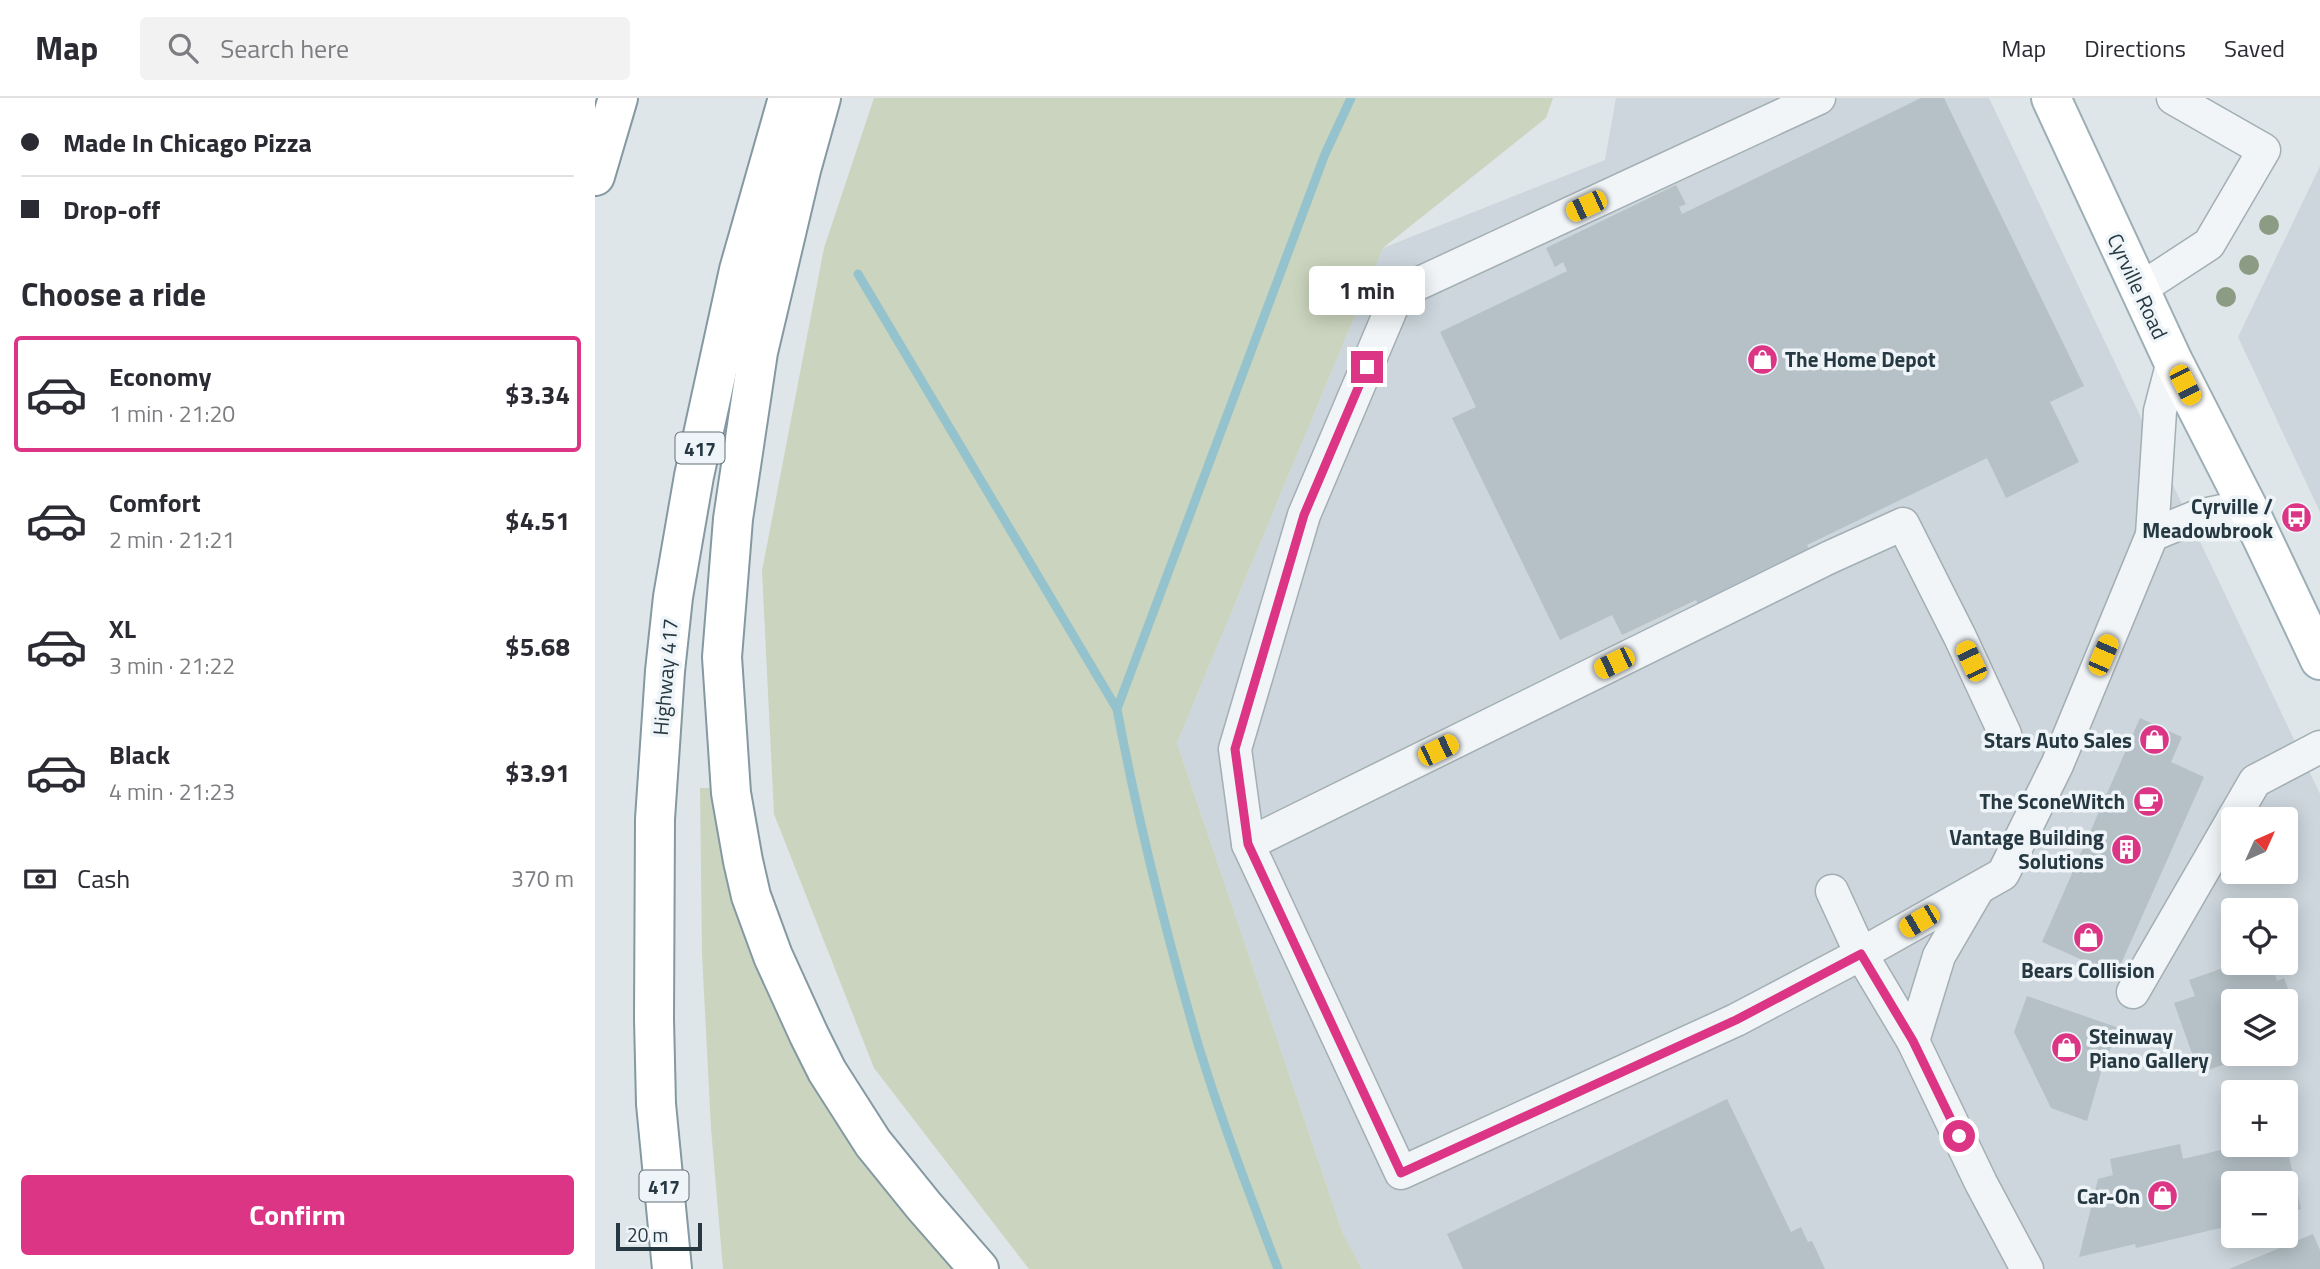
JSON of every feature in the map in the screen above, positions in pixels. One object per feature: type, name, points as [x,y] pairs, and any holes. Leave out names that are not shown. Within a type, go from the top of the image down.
[{"type":"main road","points":[[595,176],[618,98]]},
{"type":"main road","name":"Highway 417","points":[[672,1269],[656,1104],[655,819],[659,737],[673,597],[694,476],[739,270],[788,98]]},
{"type":"main road","points":[[821,98],[758,352],[733,519],[722,657],[731,793],[751,895],[772,956],[827,1070],[873,1143],[979,1269]]},
{"type":"main road","name":"Cyrville Road","points":[[2062,102],[2173,361],[2320,660]]},
{"type":"main road","points":[[656,1104],[688,1269]]},
{"type":"lane","points":[[1819,98],[1398,293],[1304,515],[1235,749],[1248,844],[1401,1173],[1736,1020],[2003,874],[2057,765],[2152,535],[2160,411],[2173,361]]},
{"type":"lane","points":[[2140,289],[2209,244],[2264,150],[2173,98]]},
{"type":"lane","points":[[2152,535],[2198,516],[2246,506]]},
{"type":"lane","points":[[1248,844],[1828,558],[1903,524],[2005,734]]},
{"type":"lane","points":[[2240,807],[2255,781],[2320,747]]},
{"type":"lane","points":[[2133,992],[2221,840]]},
{"type":"lane","points":[[1913,1041],[1939,956],[1979,887]]},
{"type":"lane","points":[[1832,891],[1861,954],[1913,1041],[1981,1183],[2027,1269]]},
{"type":"shaded area","points":[[1616,98],[1989,98],[2320,794],[2320,1269],[1362,1269],[1343,1234],[1177,743],[1383,248],[1605,160]]},
{"type":"shaded area","points":[[2320,166],[2320,512],[2238,337]]},
{"type":"green space","points":[[874,98],[1553,98],[1546,118],[1383,248],[1177,743],[1343,1234],[1362,1269],[1029,1269],[874,1068],[774,814],[762,571],[824,248]]},
{"type":"green space","points":[[700,788],[717,788],[730,864],[960,1269],[723,1269],[711,1128],[702,954]]},
{"type":"building","name":"The Home Depot","points":[[1921,98],[1944,98],[2084,386],[2050,402],[2079,462],[2006,498],[1987,458],[1807,545],[1809,549],[1698,604],[1696,600],[1622,635],[1612,615],[1560,640],[1452,418],[1476,407],[1440,332],[1567,271],[1563,262],[1555,267],[1546,248],[1676,185],[1686,204],[1679,207],[1682,214]]},
{"type":"building","points":[[2140,718],[2182,737],[2171,762],[2204,777],[2116,975],[2042,942]]},
{"type":"building","points":[[2221,969],[2221,975],[2275,975],[2277,981],[2284,978],[2288,989],[2221,989],[2221,1066],[2199,1073],[2174,1003],[2195,996],[2189,980]]},
{"type":"building","name":"Steinway Piano Gallery","points":[[2027,996],[2119,1028],[2101,1072],[2087,1121],[2051,1108],[2014,1032]]},
{"type":"building","points":[[1727,1099],[1791,1232],[1801,1227],[1808,1242],[1812,1241],[1825,1269],[1463,1269],[1447,1234]]},
{"type":"building","name":"Car-On","points":[[2180,1144],[2183,1159],[2221,1150],[2221,1157],[2289,1157],[2292,1171],[2221,1171],[2221,1228],[2136,1248],[2135,1244],[2079,1257],[2098,1179],[2113,1175],[2110,1159]]},
{"type":"building","points":[[2313,1234],[2320,1250],[2320,1269],[2229,1269],[2279,1248],[2298,1248],[2298,1240]]},
{"type":"waterway","points":[[1278,1269],[1198,1044],[1153,877],[1117,709],[1325,154],[1351,98]]},
{"type":"waterway","points":[[858,274],[1117,709]]},
{"type":"place","name":"The Home Depot","points":[[1762,359]]},
{"type":"place","name":"Cyrville / Meadowbrook","points":[[2296,518]]},
{"type":"place","name":"Stars Auto Sales","points":[[2155,740]]},
{"type":"place","name":"The SconeWitch","points":[[2148,801]]},
{"type":"place","name":"Vantage Building Solutions","points":[[2127,849]]},
{"type":"place","name":"Bears Collision","points":[[2088,938]]},
{"type":"place","name":"Steinway Piano Gallery","points":[[2066,1048]]},
{"type":"place","name":"Car-On","points":[[2163,1196]]},
{"type":"route","points":[[1367,367],[1304,515],[1235,749],[1248,844],[1401,1173],[1736,1020],[1861,954],[1913,1041],[1959,1136]]}]
